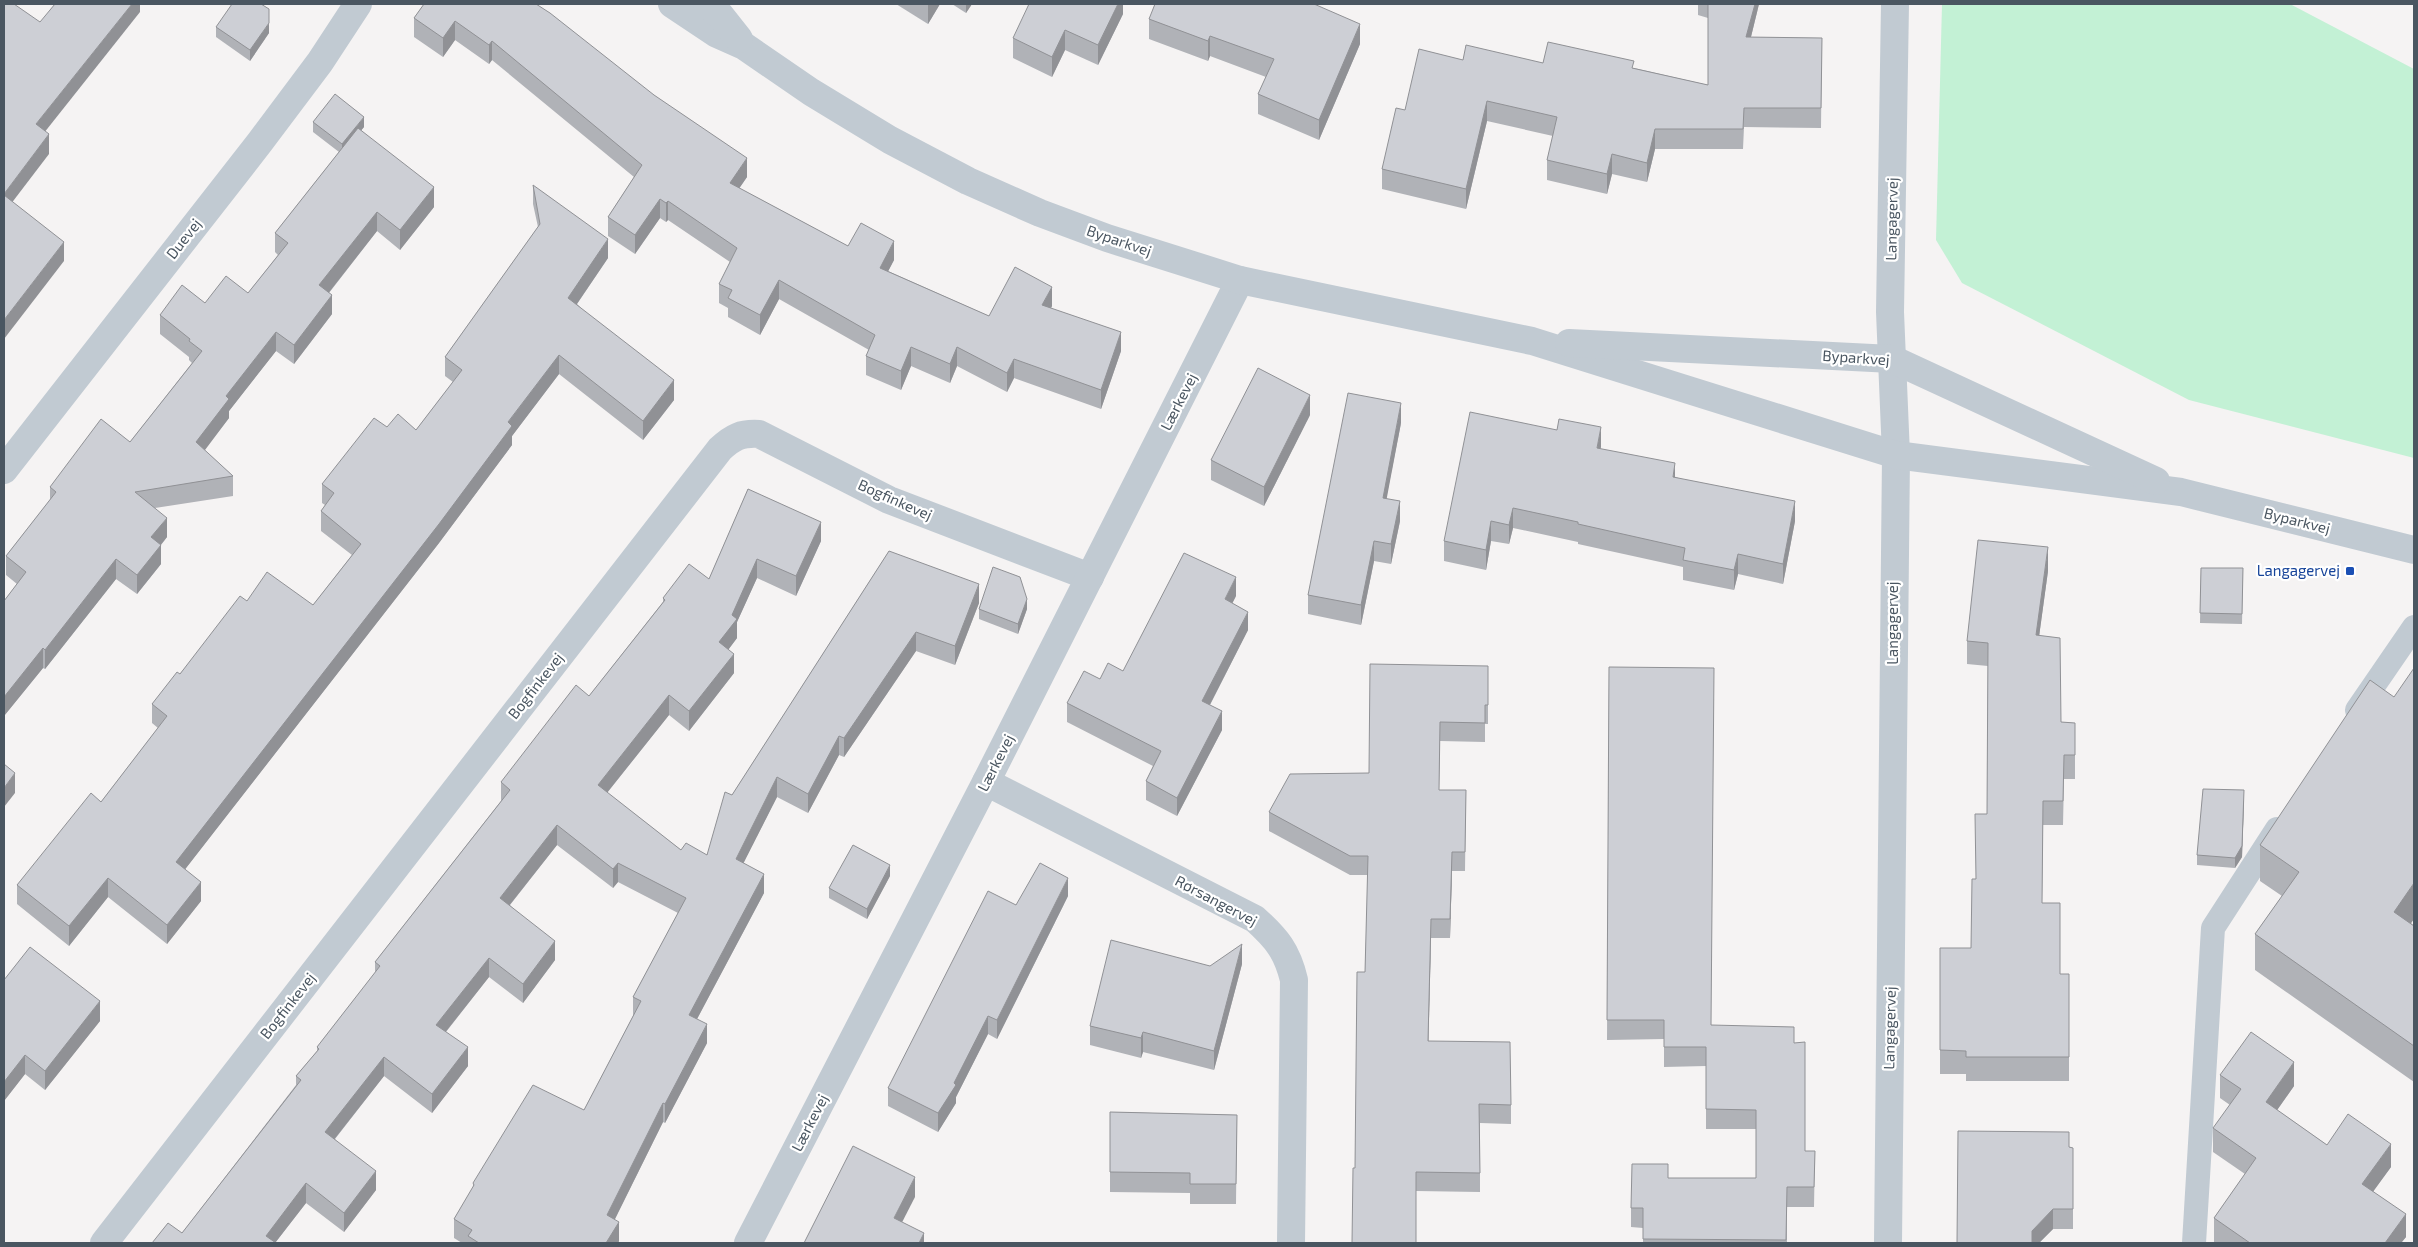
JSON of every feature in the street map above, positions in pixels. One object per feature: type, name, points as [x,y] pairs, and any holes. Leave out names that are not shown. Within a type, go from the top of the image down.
[{"type":"street","name":"Duevej","points":[[4,470],[260,142],[320,62],[358,4]]},
{"type":"street","name":"Byparkvej","points":[[672,4],[717,34],[744,46],[867,126],[968,181],[1040,213],[1107,238],[1240,280],[1532,341],[1896,455],[2180,492],[2414,550]]},
{"type":"street","name":"Byparkvej","points":[[707,4],[720,15],[744,46]]},
{"type":"street","name":"Langagervej","points":[[1888,1243],[1896,455],[1890,312],[1895,4]]},
{"type":"street","name":"Lærkevej","points":[[748,1243],[986,782],[1240,280]]},
{"type":"street","name":"Byparkvej","points":[[1532,341],[1892,359],[2180,492]]},
{"type":"street","name":"Bogfinkevej","points":[[104,1243],[720,449],[731,438],[743,434],[759,434],[889,500],[1090,577]]},
{"type":"street","name":"Rørsangervej","points":[[986,782],[1255,919],[1275,937],[1289,958],[1294,980],[1291,1243]]},
{"type":"lane","points":[[2343,731],[2414,627]]},
{"type":"lane","points":[[2194,1243],[2213,928],[2287,813]]},
{"type":"green space","points":[[1942,4],[2290,4],[2414,69],[2414,458],[2189,400],[1962,283],[1936,240]]},
{"type":"building","points":[[4,4],[14,4],[40,22],[55,4],[132,4],[36,124],[49,134],[4,194]]},
{"type":"building","points":[[232,4],[261,4],[269,9],[269,23],[250,50],[216,27]]},
{"type":"building","points":[[424,4],[536,4],[654,95],[747,158],[730,183],[848,246],[861,223],[894,241],[880,268],[989,316],[1015,267],[1052,287],[1042,305],[1121,332],[1101,390],[1014,359],[1007,373],[957,347],[950,364],[911,347],[901,371],[866,356],[875,335],[779,280],[760,315],[728,298],[732,290],[719,284],[737,248],[668,201],[666,203],[660,199],[635,235],[608,217],[642,165],[492,41],[489,45],[455,21],[443,38],[414,18]]},
{"type":"building","points":[[1029,4],[1118,4],[1098,45],[1065,30],[1052,57],[1013,38]]},
{"type":"building","points":[[1155,4],[1314,4],[1360,24],[1319,120],[1258,94],[1274,59],[1210,36],[1208,41],[1149,19]]},
{"type":"building","points":[[1708,4],[1755,4],[1746,37],[1822,38],[1821,108],[1744,108],[1743,129],[1655,129],[1647,163],[1612,154],[1607,174],[1547,160],[1557,117],[1487,101],[1466,189],[1382,169],[1396,108],[1405,110],[1419,49],[1463,60],[1466,45],[1543,63],[1548,42],[1634,61],[1632,68],[1708,85]]},
{"type":"building","points":[[335,94],[364,117],[342,144],[313,122]]},
{"type":"building","points":[[358,128],[434,187],[400,230],[377,212],[319,285],[332,295],[294,345],[276,332],[226,396],[229,399],[196,442],[233,476],[135,492],[167,518],[151,537],[161,545],[137,575],[116,559],[45,650],[43,648],[4,697],[4,601],[26,572],[6,556],[56,492],[50,487],[101,419],[130,442],[202,351],[160,315],[182,285],[205,303],[226,276],[248,293],[288,243],[275,233]]},
{"type":"building","points":[[533,185],[608,239],[568,298],[674,380],[643,421],[559,355],[508,422],[512,426],[439,524],[176,862],[201,882],[167,925],[108,878],[69,926],[17,885],[91,793],[101,802],[167,716],[152,704],[177,672],[180,674],[240,596],[247,601],[267,572],[313,605],[361,544],[321,511],[334,493],[322,484],[374,418],[387,427],[398,414],[416,430],[462,370],[445,357],[540,224]]},
{"type":"building","points":[[4,195],[64,242],[4,320]]},
{"type":"building","points":[[1258,368],[1310,395],[1264,487],[1211,460]]},
{"type":"building","points":[[1348,393],[1401,403],[1383,498],[1400,501],[1391,544],[1374,541],[1361,605],[1308,595]]},
{"type":"building","points":[[1470,412],[1557,430],[1559,419],[1601,427],[1597,448],[1675,463],[1673,477],[1795,501],[1783,564],[1738,554],[1734,570],[1683,560],[1685,548],[1513,508],[1509,525],[1491,521],[1486,550],[1444,541]]},
{"type":"building","points":[[748,489],[821,522],[796,576],[757,559],[732,615],[737,619],[719,642],[734,654],[689,711],[669,695],[598,785],[681,850],[686,843],[707,855],[725,792],[732,795],[889,551],[979,584],[955,646],[916,632],[844,738],[839,736],[808,794],[777,777],[736,859],[764,874],[689,1015],[707,1024],[665,1104],[663,1103],[607,1215],[619,1222],[606,1243],[479,1243],[468,1236],[472,1230],[454,1219],[474,1185],[473,1183],[533,1085],[584,1110],[641,1001],[633,997],[686,898],[618,863],[613,869],[557,825],[500,898],[555,941],[523,984],[489,958],[436,1025],[468,1047],[432,1094],[384,1057],[325,1132],[376,1171],[344,1213],[306,1183],[266,1236],[276,1243],[152,1243],[168,1223],[182,1233],[301,1080],[296,1076],[319,1049],[317,1047],[380,966],[375,962],[510,790],[501,782],[576,685],[589,696],[665,600],[663,598],[689,564],[709,579]]},
{"type":"building","points":[[1978,540],[2048,547],[2036,635],[2060,638],[2061,722],[2075,723],[2075,755],[2064,755],[2063,801],[2043,801],[2042,903],[2060,903],[2060,974],[2069,974],[2069,1057],[1966,1057],[1966,1051],[1940,1050],[1940,948],[1971,948],[1972,879],[1976,879],[1975,814],[1987,814],[1988,643],[1967,641]]},
{"type":"building","points":[[1184,553],[1236,577],[1225,599],[1248,612],[1202,701],[1222,711],[1177,798],[1146,781],[1161,751],[1067,703],[1084,671],[1100,679],[1108,663],[1123,671]]},
{"type":"building","points":[[993,567],[1020,577],[1027,599],[1018,624],[979,609]]},
{"type":"building","points":[[2201,568],[2243,568],[2242,614],[2200,613]]},
{"type":"building","points":[[1370,664],[1488,666],[1488,705],[1485,705],[1485,723],[1440,722],[1439,790],[1466,790],[1465,852],[1452,852],[1450,919],[1431,919],[1428,1041],[1510,1042],[1511,1105],[1479,1104],[1480,1173],[1416,1172],[1416,1243],[1352,1243],[1353,1168],[1355,1168],[1357,972],[1365,972],[1368,856],[1350,856],[1269,812],[1290,774],[1369,773]]},
{"type":"building","points":[[1609,667],[1714,668],[1711,1025],[1794,1027],[1794,1043],[1805,1042],[1805,1151],[1815,1151],[1814,1187],[1787,1187],[1786,1240],[1643,1239],[1643,1208],[1631,1208],[1632,1164],[1668,1164],[1668,1178],[1756,1178],[1756,1110],[1706,1109],[1706,1047],[1664,1047],[1664,1020],[1607,1020]]},
{"type":"building","points":[[2414,668],[2414,883],[2394,912],[2414,926],[2414,1046],[2255,934],[2299,872],[2260,845],[2370,680],[2394,697]]},
{"type":"building","points":[[4,764],[15,773],[4,788]]},
{"type":"building","points":[[2203,789],[2244,790],[2242,846],[2235,858],[2197,855]]},
{"type":"building","points":[[853,845],[890,865],[867,909],[829,888]]},
{"type":"building","points":[[1040,863],[1068,878],[997,1020],[988,1016],[954,1083],[956,1085],[938,1113],[888,1088],[988,891],[1016,905]]},
{"type":"building","points":[[1111,940],[1210,966],[1242,944],[1214,1051],[1143,1032],[1141,1038],[1090,1026]]},
{"type":"building","points":[[30,947],[100,1001],[45,1071],[25,1055],[4,1082],[4,980]]},
{"type":"building","points":[[2251,1032],[2294,1062],[2266,1102],[2327,1145],[2348,1114],[2391,1144],[2362,1184],[2406,1214],[2385,1243],[2250,1243],[2214,1218],[2256,1158],[2213,1128],[2241,1089],[2220,1075]]},
{"type":"building","points":[[1110,1112],[1237,1115],[1236,1184],[1190,1184],[1190,1173],[1110,1172]]},
{"type":"building","points":[[1958,1131],[2069,1132],[2069,1147],[2073,1148],[2073,1209],[2053,1209],[2032,1231],[2032,1243],[1957,1243]]},
{"type":"building","points":[[853,1146],[915,1177],[894,1218],[924,1233],[919,1243],[804,1243]]},
{"type":"place","name":"Langagervej","points":[[2350,571]]}]
